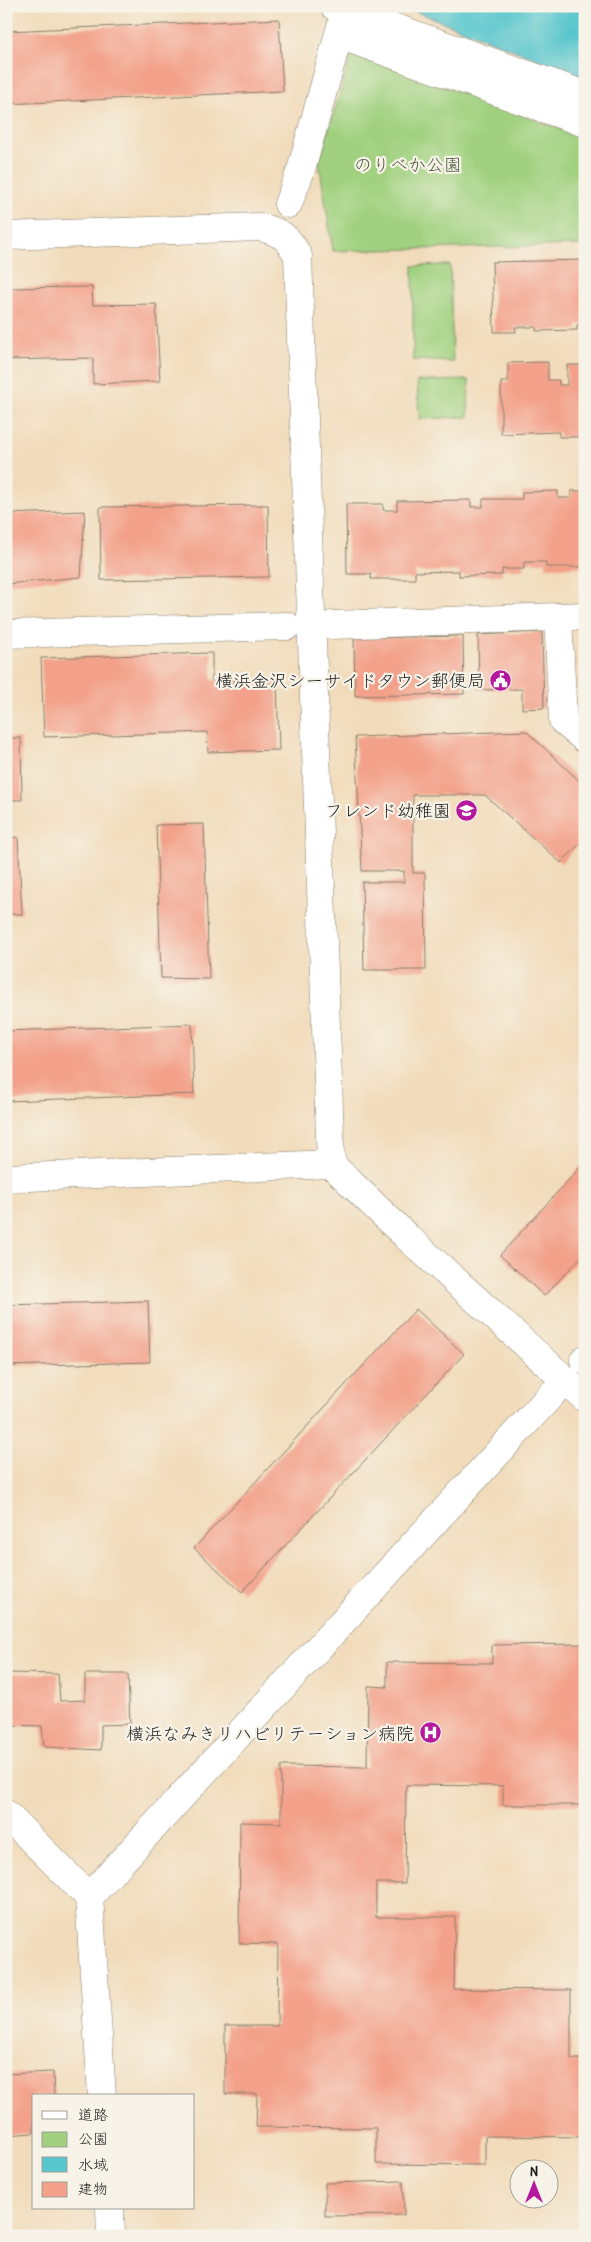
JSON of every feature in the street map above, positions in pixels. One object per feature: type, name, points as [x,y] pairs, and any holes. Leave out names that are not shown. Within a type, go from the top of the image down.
[{"type":"street","points":[[341,14],[585,95]]},
{"type":"street","points":[[341,14],[585,123]]},
{"type":"street","points":[[288,204],[301,170],[341,14]]},
{"type":"street","points":[[6,236],[260,227],[280,233],[290,241],[298,256],[331,1164],[407,1237],[585,1398]]},
{"type":"street","points":[[332,625],[572,617],[563,721],[585,739]]},
{"type":"street","points":[[6,634],[287,626]]},
{"type":"street","points":[[6,1178],[331,1164]]},
{"type":"street","points":[[89,1897],[552,1394]]},
{"type":"street","points":[[6,1814],[89,1897],[102,2094]]},
{"type":"street","points":[[110,2210],[111,2236]]},
{"type":"path","points":[[488,2236],[585,2232]]},
{"type":"green space","name":"のりべか公園","points":[[352,53],[585,138],[585,245],[333,251],[319,162]]},
{"type":"green space","points":[[450,265],[453,362],[413,360],[413,266]]},
{"type":"green space","points":[[469,380],[468,417],[419,419],[417,381]]},
{"type":"water","points":[[402,6],[585,6],[585,78]]},
{"type":"building","points":[[279,19],[283,91],[6,104],[6,31]]},
{"type":"building","points":[[585,260],[585,324],[577,325],[577,330],[536,331],[536,327],[515,327],[516,332],[494,332],[492,262]]},
{"type":"building","points":[[92,287],[93,305],[156,304],[160,381],[93,384],[93,358],[6,360],[6,288]]},
{"type":"building","points":[[548,362],[548,380],[559,380],[559,385],[567,385],[567,365],[585,365],[585,437],[559,437],[559,432],[501,434],[501,382],[508,382],[508,363]]},
{"type":"building","points":[[558,491],[558,498],[571,498],[571,491],[585,491],[585,567],[546,567],[546,562],[524,562],[524,569],[502,569],[502,575],[459,576],[459,571],[415,572],[415,579],[371,579],[371,574],[347,574],[346,504],[383,504],[383,510],[397,510],[397,501],[471,500],[471,507],[483,507],[483,499],[522,499],[522,492]]},
{"type":"building","points":[[268,505],[269,577],[101,580],[100,507]]},
{"type":"building","points":[[85,511],[81,577],[6,584],[6,514]]},
{"type":"building","points":[[542,632],[544,708],[522,709],[522,689],[479,690],[478,635]]},
{"type":"building","points":[[463,636],[464,694],[355,696],[354,638]]},
{"type":"building","points":[[212,653],[212,680],[277,679],[279,750],[208,752],[207,732],[44,737],[41,658]]},
{"type":"building","points":[[526,731],[585,786],[585,838],[561,863],[485,795],[413,795],[413,873],[425,873],[426,970],[364,970],[362,882],[404,882],[404,871],[362,871],[355,737]]},
{"type":"building","points":[[6,738],[21,738],[22,800],[6,800]]},
{"type":"building","points":[[204,824],[209,979],[161,978],[156,825]]},
{"type":"building","points":[[18,837],[22,914],[6,914],[6,838]]},
{"type":"building","points":[[192,1024],[194,1094],[6,1101],[6,1031]]},
{"type":"building","points":[[585,1162],[585,1253],[544,1296],[500,1255]]},
{"type":"building","points":[[148,1301],[150,1362],[6,1366],[6,1305]]},
{"type":"building","points":[[416,1309],[464,1354],[242,1592],[194,1548]]},
{"type":"building","points":[[585,1644],[585,1805],[503,1805],[503,1786],[406,1785],[405,1883],[376,1883],[376,1917],[455,1917],[454,1989],[571,1990],[571,2059],[585,2059],[585,2137],[485,2136],[485,2165],[376,2164],[376,2128],[256,2127],[257,2094],[225,2094],[225,2026],[277,2026],[278,1944],[239,1943],[240,1822],[281,1823],[281,1766],[367,1767],[368,1686],[387,1687],[387,1662],[492,1663],[492,1645]]},
{"type":"building","points":[[6,1673],[58,1674],[60,1701],[85,1700],[85,1674],[128,1674],[130,1724],[101,1725],[101,1750],[44,1747],[42,1726],[7,1725]]},
{"type":"building","points":[[53,2072],[54,2094],[32,2094],[32,2133],[6,2135],[6,2074]]},
{"type":"building","points":[[403,2181],[404,2215],[325,2216],[325,2183]]},
{"type":"place","name":"横浜金沢シーサイドタウン郵便局","points":[[501,680]]},
{"type":"place","name":"フレンド幼稚園","points":[[467,810]]},
{"type":"place","name":"横浜なみきリハビリテーション病院","points":[[430,1733]]}]
